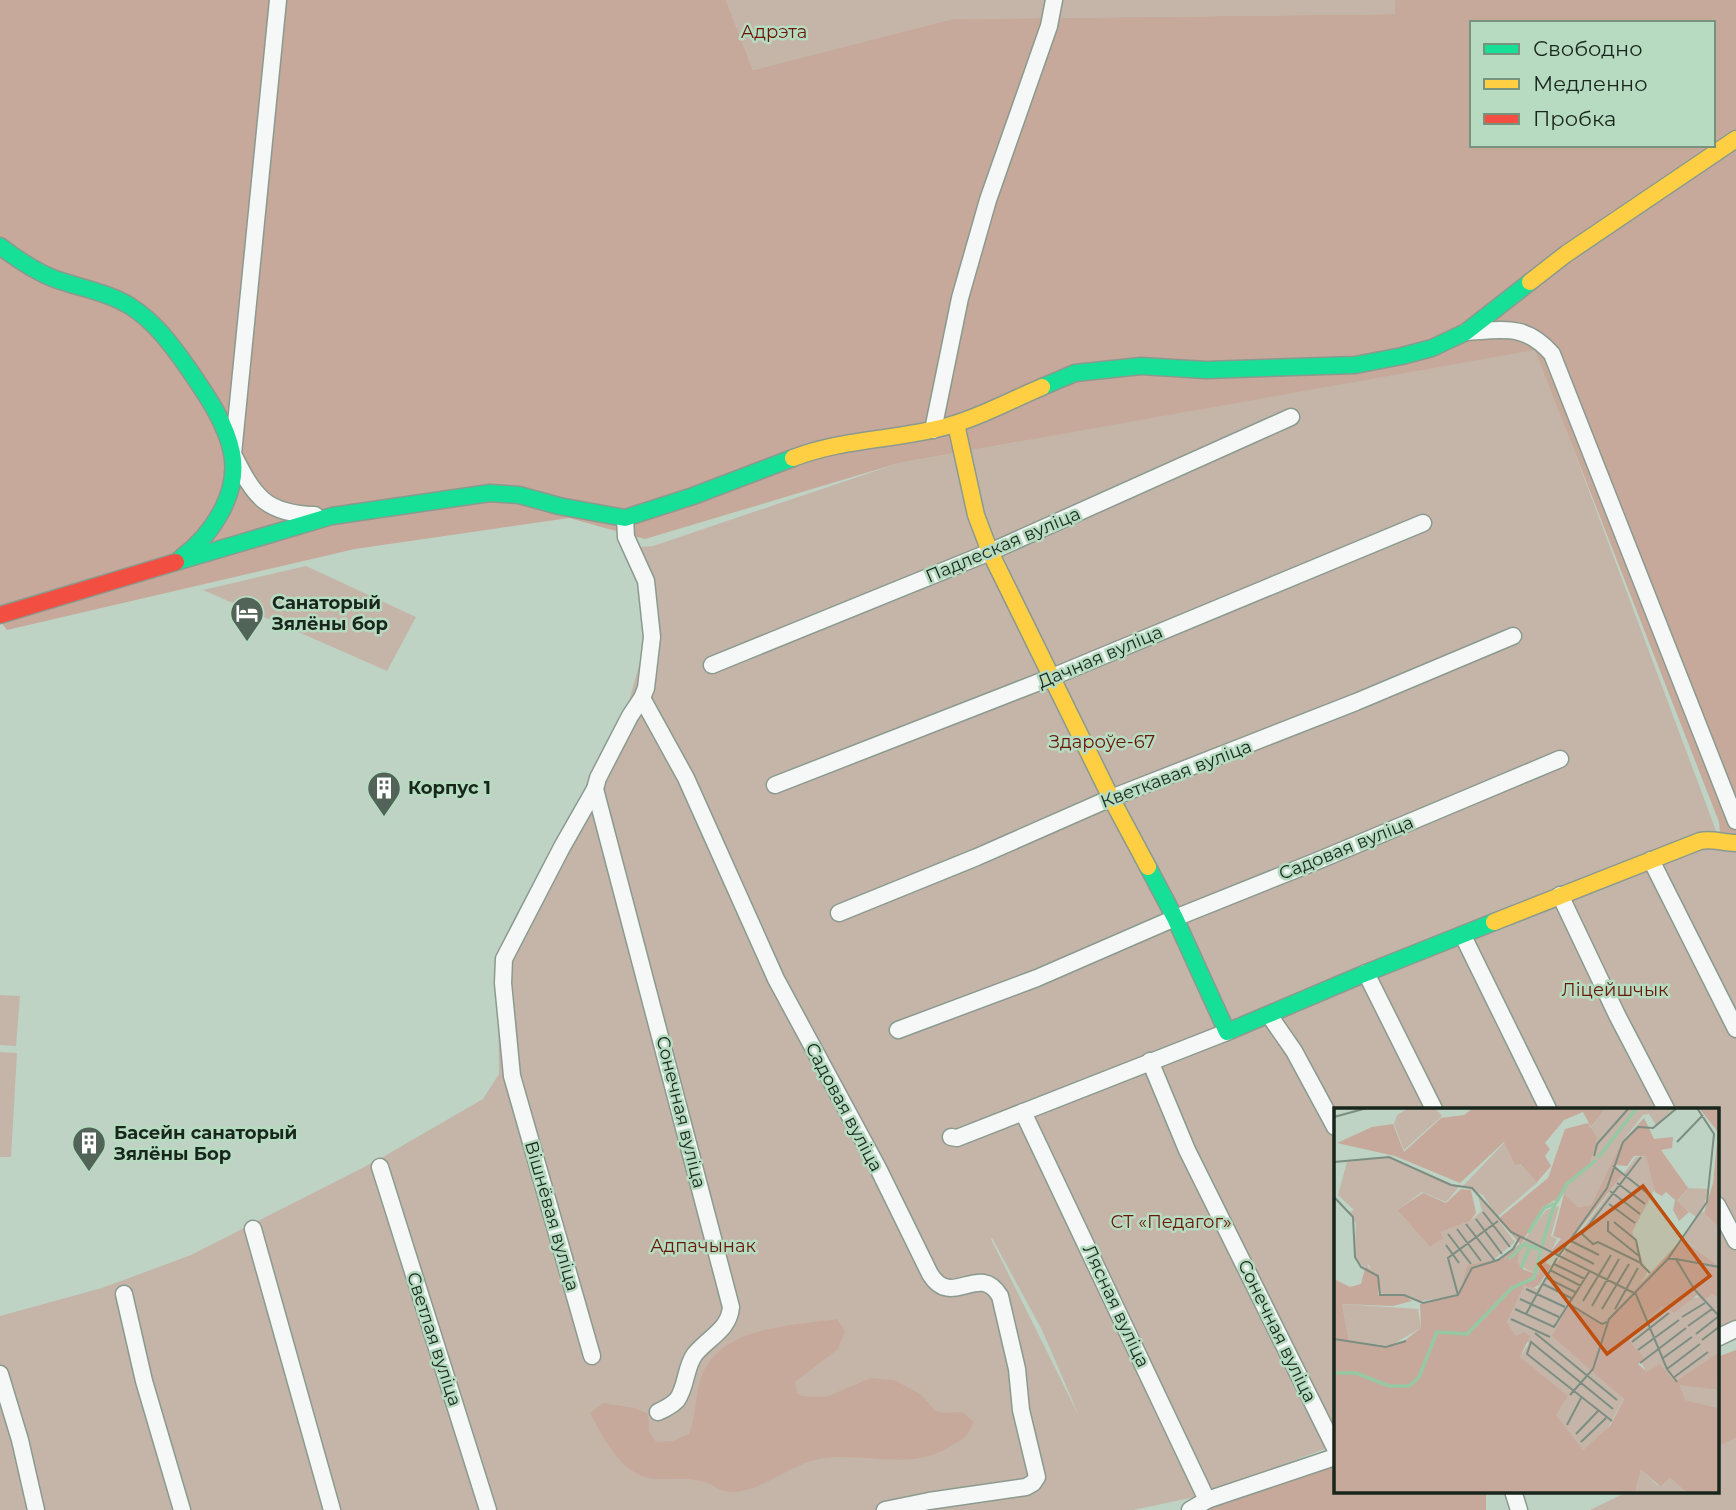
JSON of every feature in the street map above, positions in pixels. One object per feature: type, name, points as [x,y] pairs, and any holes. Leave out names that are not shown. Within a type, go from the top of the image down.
[{"type":"street","points":[[165,566],[185,556],[202,541],[225,502],[231,480],[278,0]]},
{"type":"street","points":[[933,430],[960,298],[988,200],[1049,26],[1054,0]]},
{"type":"street","points":[[0,615],[332,516],[490,493],[519,495],[559,506],[625,518],[693,496],[802,454],[845,443],[956,424],[1075,373],[1141,366],[1206,370],[1355,365],[1432,348],[1466,332],[1566,254],[1736,139]]},
{"type":"street","points":[[0,246],[24,264],[45,275],[123,302],[140,312],[172,346],[216,414],[248,484],[261,499],[276,509],[297,515],[332,516]]},
{"type":"street","points":[[1466,332],[1519,331],[1537,338],[1552,354],[1736,821]]},
{"type":"street","name":"Падлеская вуліца","points":[[712,665],[990,552],[1292,417]]},
{"type":"street","points":[[956,424],[976,515],[990,552],[1111,798],[1175,918],[1227,1032]]},
{"type":"street","points":[[625,518],[626,537],[646,581],[652,637],[646,688],[642,698]]},
{"type":"street","name":"Дачная вуліца","points":[[775,785],[1052,677],[1423,523]]},
{"type":"street","name":"Кветкавая вуліца","points":[[839,913],[977,857],[1111,798],[1344,707],[1513,636]]},
{"type":"street","name":"Вішнёвая вуліца","points":[[592,1356],[512,1076],[503,983],[504,959],[562,846],[595,789],[629,716],[642,698]]},
{"type":"street","name":"Садовая вуліца","points":[[642,698],[686,778],[776,979],[878,1168],[930,1273],[942,1287],[948,1289],[986,1283],[995,1287],[1000,1296],[1017,1369],[1021,1410],[1037,1477],[1026,1487],[885,1510]]},
{"type":"street","name":"Садовая вуліца","points":[[898,1030],[1037,978],[1560,759]]},
{"type":"street","name":"Сонечная вуліца","points":[[595,789],[731,1307],[730,1319],[723,1329],[694,1356],[677,1400],[658,1412]]},
{"type":"street","points":[[951,1137],[957,1138],[1227,1032],[1366,973],[1651,860],[1712,838],[1736,844]]},
{"type":"street","points":[[1651,860],[1736,1029]]},
{"type":"street","points":[[1560,895],[1617,1015],[1665,1108]]},
{"type":"street","points":[[1463,936],[1548,1108]]},
{"type":"street","points":[[1366,973],[1434,1108]]},
{"type":"street","points":[[1269,1015],[1294,1051],[1334,1124]]},
{"type":"street","name":"Сонечная вуліца","points":[[1150,1061],[1187,1150],[1334,1446]]},
{"type":"street","name":"Лясная вуліца","points":[[1023,1112],[1207,1500]]},
{"type":"street","name":"Светлая вуліца","points":[[380,1167],[488,1510]]},
{"type":"street","points":[[1718,1207],[1736,1241]]},
{"type":"street","points":[[253,1229],[332,1510]]},
{"type":"street","points":[[124,1294],[144,1381],[182,1510]]},
{"type":"street","points":[[1718,1338],[1736,1329]]},
{"type":"street","points":[[0,1374],[20,1440],[36,1510]]},
{"type":"street","points":[[1190,1510],[1207,1500],[1334,1457]]},
{"type":"street","points":[[1513,1492],[1519,1510]]},
{"type":"green space","name":"Адрэта","points":[[726,0],[1395,0],[1395,14],[952,19],[753,70]]},
{"type":"green space","points":[[1536,349],[1721,844],[1736,838],[1736,1335],[1718,1341],[1718,1108],[1429,1108],[1358,969],[1428,1108],[1334,1108],[1334,1445],[1195,1497],[1133,1510],[0,1510],[0,1316],[102,1288],[191,1255],[376,1161],[483,1099],[499,1074],[498,986],[503,951],[627,708],[644,647],[640,585],[626,548],[653,546],[899,463]],"holes":[[[992,1238],[1042,1330],[1079,1416],[991,1239]]]},
{"type":"green space","points":[[306,566],[416,617],[387,671],[203,590]]},
{"type":"green space","points":[[0,995],[20,996],[16,1046],[0,1045]]},
{"type":"green space","points":[[0,1052],[17,1053],[11,1157],[0,1157]]},
{"type":"green space","points":[[1736,1438],[1736,1510],[1590,1510],[1627,1492],[1718,1492],[1718,1447]]},
{"type":"shaded area","points":[[0,0],[726,0],[753,70],[952,19],[1395,14],[1395,0],[1736,0],[1736,837],[1721,845],[1719,822],[1535,350],[899,463],[645,539],[569,518],[355,549],[7,630],[0,621]]},
{"type":"shaded area","points":[[837,1319],[845,1331],[838,1349],[795,1382],[797,1393],[802,1396],[826,1397],[871,1378],[894,1380],[920,1394],[936,1411],[962,1412],[974,1422],[967,1435],[949,1447],[918,1458],[819,1459],[763,1484],[731,1492],[701,1481],[653,1479],[637,1474],[613,1452],[590,1413],[603,1403],[635,1408],[648,1414],[649,1432],[656,1442],[673,1441],[689,1434],[700,1381],[709,1363],[722,1349],[757,1332]]},
{"type":"shaded area","points":[[1736,1350],[1736,1438],[1718,1447],[1718,1357]]},
{"type":"shaded area","points":[[1334,1449],[1334,1492],[1486,1492],[1486,1510],[1195,1510]]},
{"type":"traffic: fast","points":[[0,246],[47,276],[112,297],[139,312],[169,342],[214,408],[232,453],[232,483],[228,498],[213,525],[181,558]]},
{"type":"traffic: fast","points":[[1042,387],[1075,373],[1141,366],[1206,370],[1355,365],[1402,356],[1432,348],[1466,332],[1530,282]]},
{"type":"traffic: fast","points":[[176,562],[332,516],[490,493],[519,495],[559,506],[625,518],[693,496],[793,458]]},
{"type":"traffic: fast","points":[[1148,867],[1175,918],[1227,1032],[1494,922]]},
{"type":"traffic: slow","points":[[1530,282],[1566,254],[1736,139]]},
{"type":"traffic: slow","points":[[793,458],[828,447],[949,426],[1042,387]]},
{"type":"traffic: slow","points":[[956,424],[976,515],[990,552],[1111,798],[1148,867]]},
{"type":"traffic: slow","points":[[1494,922],[1700,841],[1736,843]]},
{"type":"traffic: jam","points":[[0,615],[176,562]]},
{"type":"place","name":"Санаторый Зялёны бор","points":[[247,643]]},
{"type":"place","name":"Корпус 1","points":[[384,818]]},
{"type":"place","name":"Басейн санаторый Зялёны Бор","points":[[89,1173]]},
{"type":"park label","name":"Здароўе-67","points":[[1102,742]]},
{"type":"park label","name":"Ліцейшчык","points":[[1615,990]]},
{"type":"park label","name":"СТ «Педагог»","points":[[1171,1222]]},
{"type":"park label","name":"Адпачынак","points":[[703,1246]]}]
